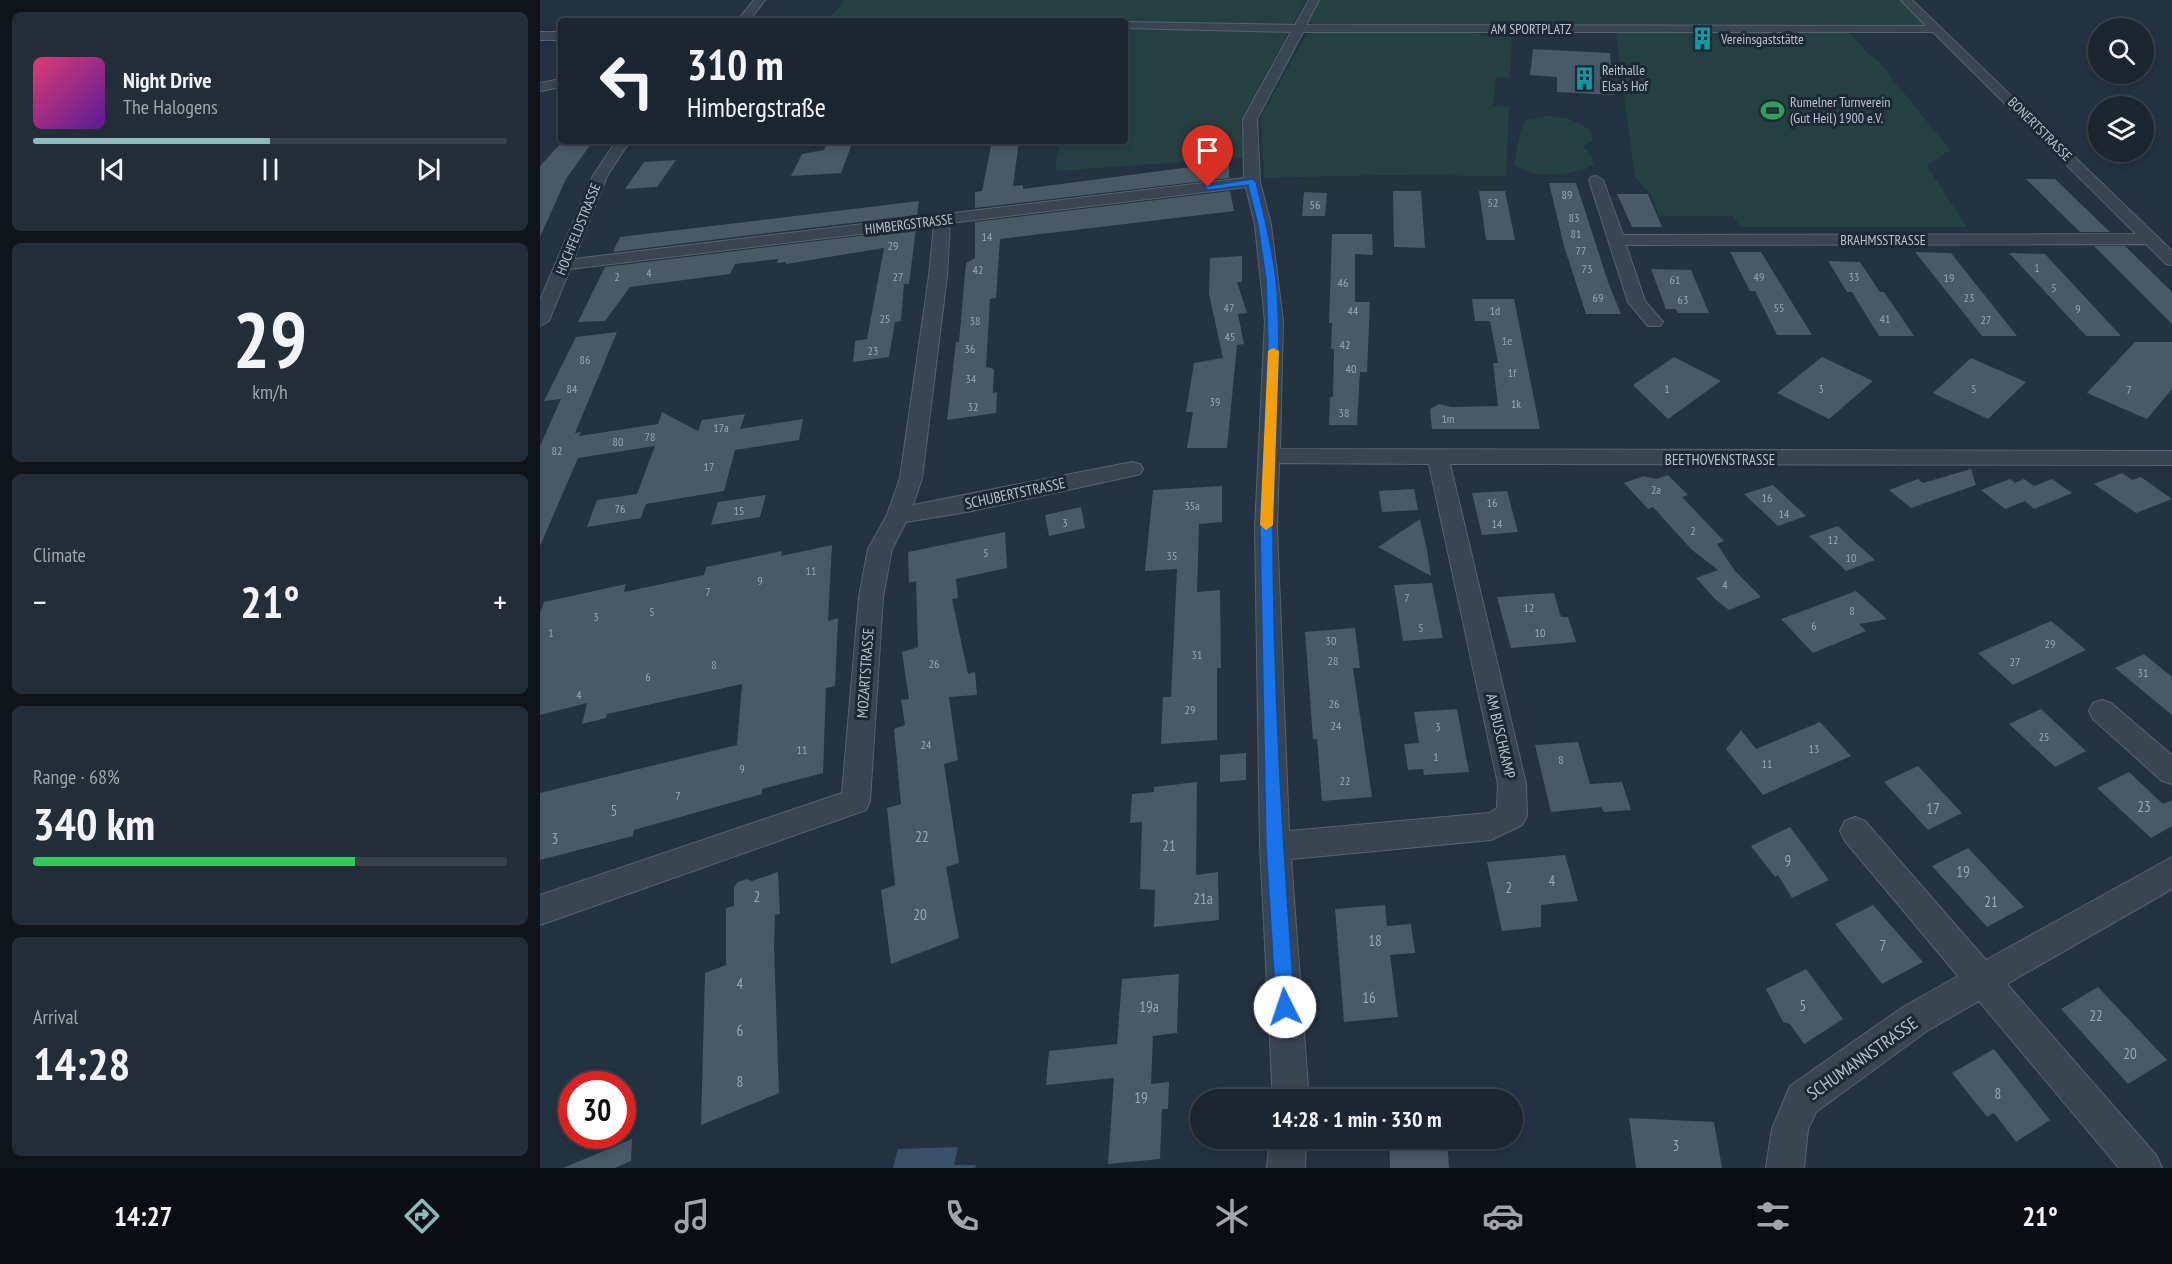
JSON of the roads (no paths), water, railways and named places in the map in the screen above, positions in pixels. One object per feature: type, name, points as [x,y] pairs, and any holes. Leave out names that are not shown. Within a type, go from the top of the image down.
[{"type":"street","points":[[745,18],[760,0]]},
{"type":"street","points":[[1290,1089],[1275,846],[1266,528],[1274,321],[1263,225],[1252,182],[1250,119],[1314,0]]},
{"type":"street","name":"BONERTSTRASSE","points":[[1906,0],[2172,260]]},
{"type":"street","name":"AM SPORTPLATZ","points":[[1128,25],[1299,28],[1937,29]]},
{"type":"street","points":[[540,36],[558,36]]},
{"type":"street","points":[[540,87],[558,84]]},
{"type":"street","name":"HOCHFELDSTRASSE","points":[[540,321],[600,176],[620,144]]},
{"type":"street","points":[[1596,180],[1637,302],[1654,322]]},
{"type":"street","name":"HIMBERGSTRASSE","points":[[565,265],[1252,182]]},
{"type":"street","name":"MOZARTSTRASSE","points":[[540,910],[856,801],[871,597],[880,549],[898,515],[910,478],[938,276],[942,220]]},
{"type":"street","name":"BRAHMSSTRASSE","points":[[1616,240],[2151,239]]},
{"type":"street","name":"BEETHOVENSTRASSE","points":[[1268,456],[2172,458]]},
{"type":"street","name":"AM BUSCHKAMP","points":[[1275,846],[1491,826],[1512,816],[1512,784],[1438,457]]},
{"type":"street","name":"SCHUBERTSTRASSE","points":[[898,515],[967,504],[1132,469]]},
{"type":"street","points":[[2102,711],[2172,772]]},
{"type":"street","points":[[1855,831],[2143,1168]]},
{"type":"street","name":"SCHUMANNSTRASSE","points":[[1785,1168],[1790,1129],[1803,1099],[1916,1019],[2172,872]]},
{"type":"street","points":[[1286,1168],[1287,1149]]},
{"type":"water","points":[[958,1147],[954,1165],[976,1165],[975,1168],[893,1168],[898,1149]]},
{"type":"place","name":"Vereinsgaststätte","points":[[1703,39]]},
{"type":"place","name":"Reithalle Elsa's Hof","points":[[1584,78]]},
{"type":"place","name":"Rumelner Turnverein (Gut Heil) 1900 e.V.","points":[[1772,110]]}]
